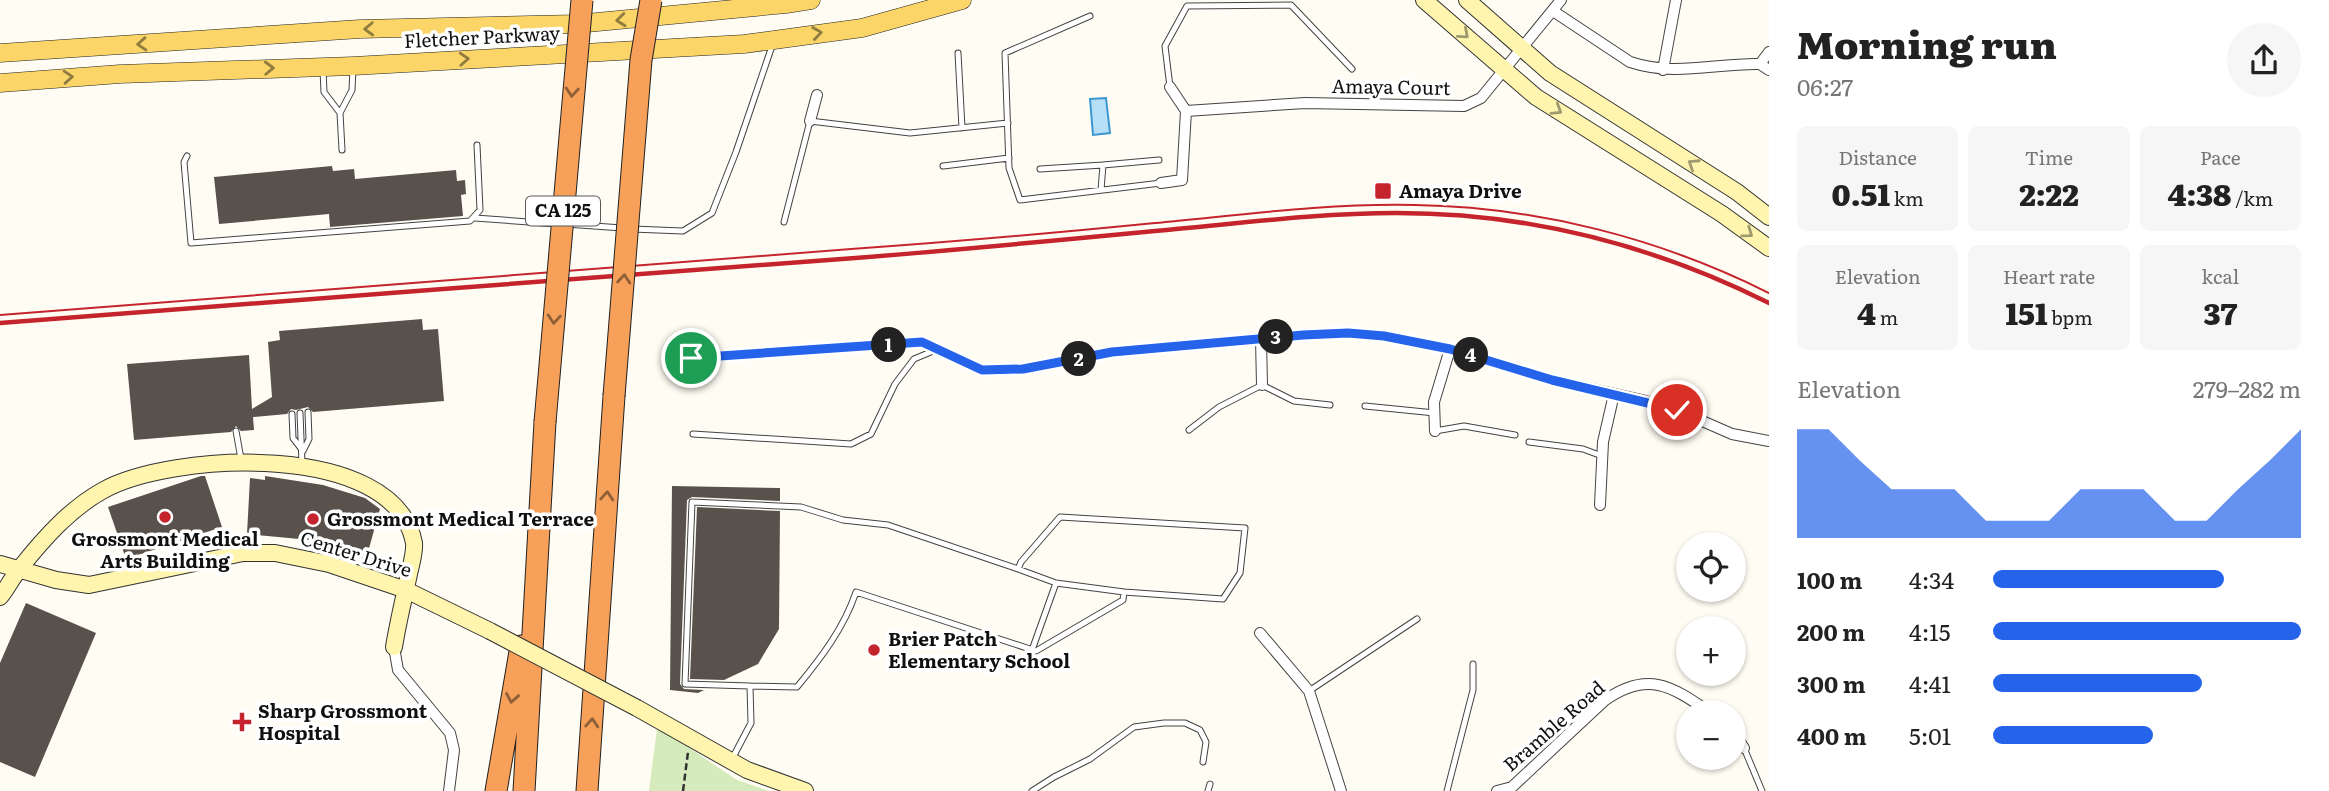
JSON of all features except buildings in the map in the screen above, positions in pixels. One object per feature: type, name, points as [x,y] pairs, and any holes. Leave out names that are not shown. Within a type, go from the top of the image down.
[{"type":"highway","name":"CA 125","points":[[524,791],[545,422],[582,0]]},
{"type":"highway","name":"CA 125","points":[[587,791],[614,396],[641,60],[650,0]]},
{"type":"highway","points":[[496,791],[537,558]]},
{"type":"main road","name":"Fletcher Parkway","points":[[0,53],[360,29],[576,24],[811,0]]},
{"type":"main road","name":"Fletcher Parkway","points":[[0,83],[133,73],[353,66],[744,44],[862,27],[962,0]]},
{"type":"street","points":[[1424,0],[1536,97],[1722,214],[1769,248]]},
{"type":"street","points":[[1467,0],[1550,72],[1737,192],[1769,217]]},
{"type":"street","name":"Amaya Court","points":[[1186,111],[1305,103],[1464,106],[1481,98],[1561,0]]},
{"type":"street","points":[[1664,70],[1676,0]]},
{"type":"street","points":[[1553,12],[1630,62],[1664,70],[1765,67],[1769,52]]},
{"type":"street","points":[[1161,183],[1182,180],[1186,111],[1170,87]]},
{"type":"street","points":[[810,121],[817,95]]},
{"type":"street","points":[[982,370],[1023,369],[1112,352],[1261,339],[1348,333],[1384,336],[1450,349],[1552,380],[1677,410],[1732,434],[1769,441]]},
{"type":"street","points":[[1261,339],[1262,385]]},
{"type":"street","points":[[1435,431],[1434,402],[1450,349]]},
{"type":"street","points":[[1600,505],[1602,456],[1614,394]]},
{"type":"street","points":[[0,597],[40,544],[77,507],[104,489],[135,477],[197,465],[302,459],[323,470],[356,480],[389,499],[408,523],[415,545],[394,647],[398,670],[450,733],[454,750],[449,791]]},
{"type":"street","name":"Center Drive","points":[[0,564],[56,580],[89,585],[243,553],[275,553],[329,564],[405,590],[637,708],[747,770],[805,791]]},
{"type":"street","points":[[1260,633],[1309,691],[1341,791]]},
{"type":"street","name":"Bramble Road","points":[[1497,791],[1512,787],[1599,706],[1621,690],[1641,685],[1670,687],[1693,700]]},
{"type":"lane","points":[[1170,87],[1165,46],[1186,3],[1293,3],[1352,69]]},
{"type":"lane","points":[[1090,16],[1005,53],[1009,168],[1020,200],[1161,183]]},
{"type":"lane","points":[[475,218],[683,231],[712,213],[736,152],[774,39]]},
{"type":"lane","points":[[958,53],[962,128]]},
{"type":"lane","points":[[342,150],[340,113],[352,90],[353,66]]},
{"type":"lane","points":[[322,67],[324,92],[340,113]]},
{"type":"lane","points":[[784,222],[810,121],[910,134],[1008,123]]},
{"type":"lane","points":[[187,156],[184,162],[191,243],[470,221],[480,210],[477,145]]},
{"type":"lane","points":[[943,166],[1009,158]]},
{"type":"lane","points":[[1040,169],[1159,160]]},
{"type":"lane","points":[[1101,190],[1103,165]]},
{"type":"lane","points":[[691,358],[922,342],[982,370]]},
{"type":"lane","points":[[693,434],[851,444],[871,434],[895,384],[914,359],[938,349]]},
{"type":"lane","points":[[1189,430],[1219,407],[1262,385],[1294,401],[1330,405]]},
{"type":"lane","points":[[1365,406],[1435,413]]},
{"type":"lane","points":[[302,459],[309,439],[304,413]]},
{"type":"lane","points":[[292,414],[293,438],[302,459]]},
{"type":"lane","points":[[1435,431],[1464,426],[1515,435]]},
{"type":"lane","points":[[236,431],[241,463]]},
{"type":"lane","points":[[1529,443],[1583,449],[1602,456]]},
{"type":"lane","points":[[1018,569],[1060,517],[1245,528],[1240,573],[1223,599],[1125,592],[1056,583],[888,525],[843,520],[802,507],[692,502],[685,684],[797,687],[824,654],[852,605],[856,592],[1036,651],[1123,600],[1125,592]]},
{"type":"lane","points":[[1032,650],[1056,583]]},
{"type":"lane","points":[[1309,691],[1418,619]]},
{"type":"lane","points":[[1447,791],[1473,690],[1473,664]]},
{"type":"lane","points":[[730,761],[751,723],[750,686]]},
{"type":"lane","points":[[1032,791],[1090,759],[1134,727],[1185,723],[1200,730],[1206,742],[1203,762]]},
{"type":"lane","points":[[1746,753],[1762,791]]},
{"type":"lane","points":[[1208,791],[1210,784]]},
{"type":"path","points":[[683,791],[692,738]]},
{"type":"green space","points":[[657,729],[737,780],[769,791],[649,791]]},
{"type":"water","points":[[1106,98],[1110,133],[1093,135],[1090,99]]},
{"type":"tram line","points":[[0,315],[965,240],[1285,210],[1382,205],[1461,207],[1507,212],[1597,229],[1685,256],[1769,293]]},
{"type":"railway","points":[[0,323],[881,256],[1367,213],[1446,214],[1541,226],[1588,236],[1680,264],[1769,303]]},
{"type":"place","name":"Amaya Drive","points":[[1383,191]]},
{"type":"place","name":"Grossmont Medical Arts Building","points":[[165,517]]},
{"type":"place","name":"Grossmont Medical Terrace","points":[[313,519]]},
{"type":"place","name":"Brier Patch Elementary School","points":[[874,650]]},
{"type":"place","name":"Sharp Grossmont Hospital","points":[[242,722]]},
{"type":"route","points":[[691,358],[922,342],[982,370],[1023,369],[1112,352],[1348,333],[1421,342],[1552,380],[1677,410]]}]
